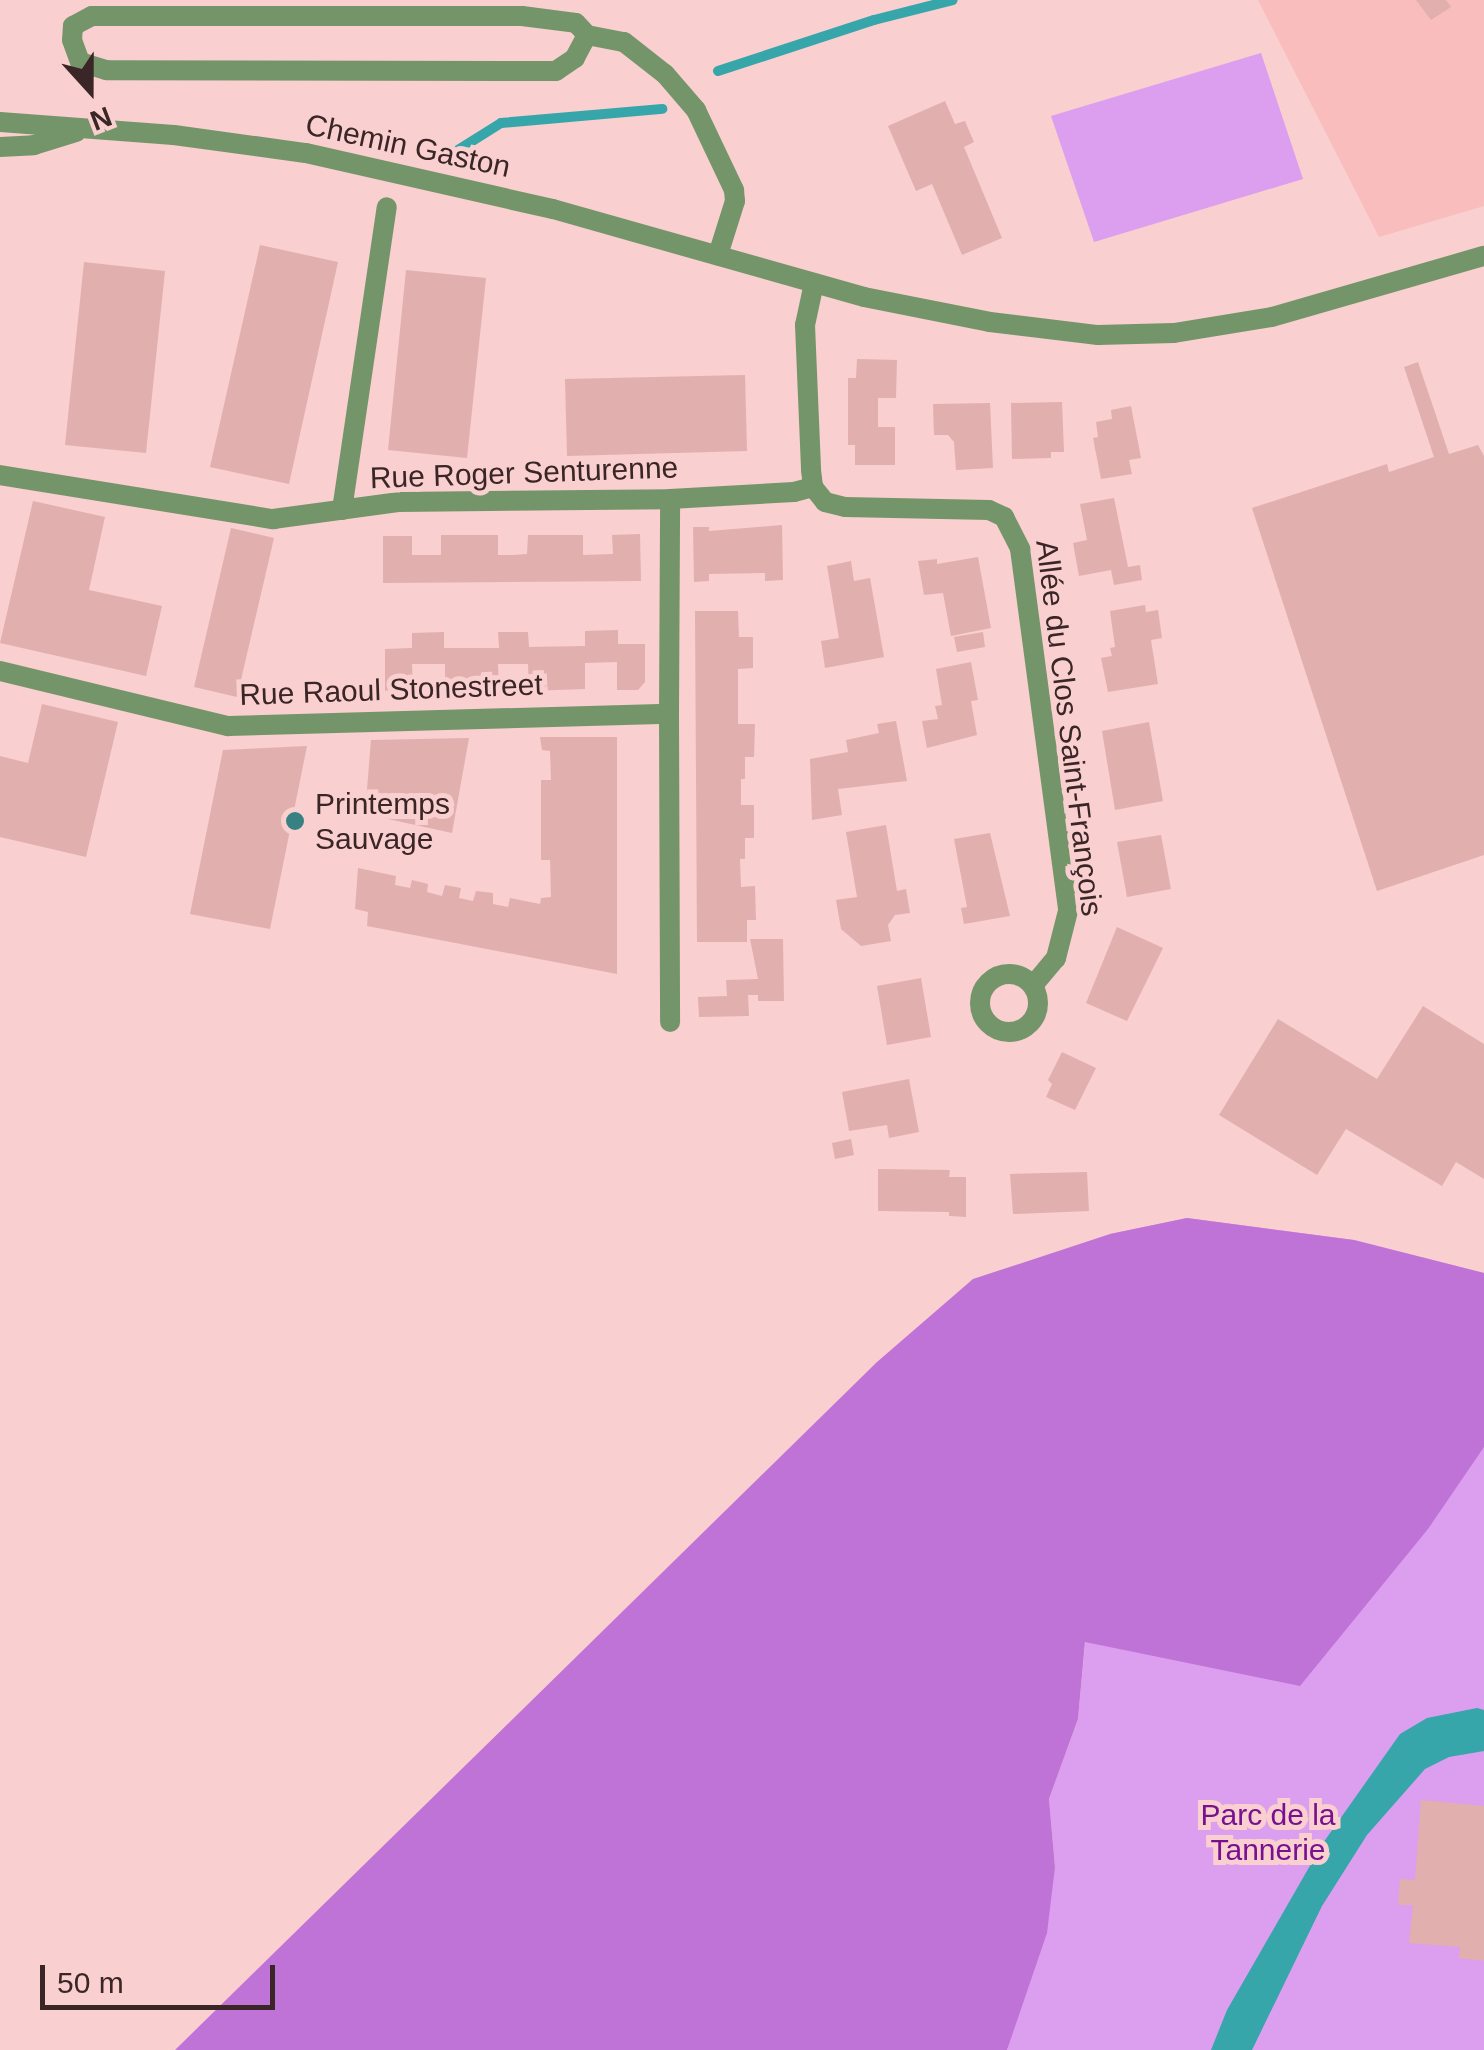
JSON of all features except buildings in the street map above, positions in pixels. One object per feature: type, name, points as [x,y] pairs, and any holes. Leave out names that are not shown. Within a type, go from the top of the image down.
[{"type":"street","points":[[587,35],[576,58],[556,71],[106,70],[80,62],[72,40],[73,26],[92,16],[522,16],[576,22],[587,35],[624,42],[665,74],[696,110],[734,190],[732,214],[718,255]]},
{"type":"street","name":"Chemin Gaston","points":[[0,122],[30,121],[80,131],[174,134],[306,153],[553,209],[814,284],[990,322],[1098,335],[1174,332],[1272,317],[1484,256]]},
{"type":"street","name":"Chemin Gaston","points":[[0,148],[34,145],[80,131]]},
{"type":"street","points":[[342,510],[388,207]]},
{"type":"street","points":[[813,487],[805,325],[814,284]]},
{"type":"street","name":"Rue Roger Senturenne","points":[[0,475],[273,519],[398,502],[670,499],[794,492],[813,487]]},
{"type":"street","name":"Allée du Clos Saint-François","points":[[813,487],[825,502],[845,507],[989,510],[1004,517],[1014,531],[1068,911],[1056,958],[1033,986]]},
{"type":"street","points":[[670,499],[670,1022]]},
{"type":"street","name":"Rue Raoul Stonestreet","points":[[0,671],[228,726],[669,714]]},
{"type":"shaded area","points":[[1258,0],[1484,0],[1484,206],[1379,237]]},
{"type":"shaded area","points":[[1187,1218],[1354,1240],[1484,1273],[1484,1447],[1428,1529],[1300,1686],[1085,1642],[1078,1719],[1049,1799],[1055,1867],[1047,1933],[1007,2050],[175,2050],[877,1362],[973,1279],[1110,1234]]},
{"type":"green space","points":[[1261,53],[1303,179],[1094,242],[1051,116]]},
{"type":"green space","name":"Parc de la Tannerie","points":[[1187,1218],[1354,1240],[1484,1273],[1484,2050],[1007,2050],[1055,1867],[1049,1799],[1078,1719],[1112,1360],[1110,1234]]},
{"type":"water","points":[[1484,1710],[1484,1751],[1449,1757],[1425,1769],[1367,1835],[1322,1906],[1252,2050],[1211,2050],[1227,2010],[1323,1843],[1400,1734],[1427,1718]]},
{"type":"waterway","points":[[718,71],[874,20],[953,0]]},
{"type":"waterway","points":[[450,155],[501,123],[662,109]]},
{"type":"place","name":"Printemps Sauvage","points":[[295,821]]}]
